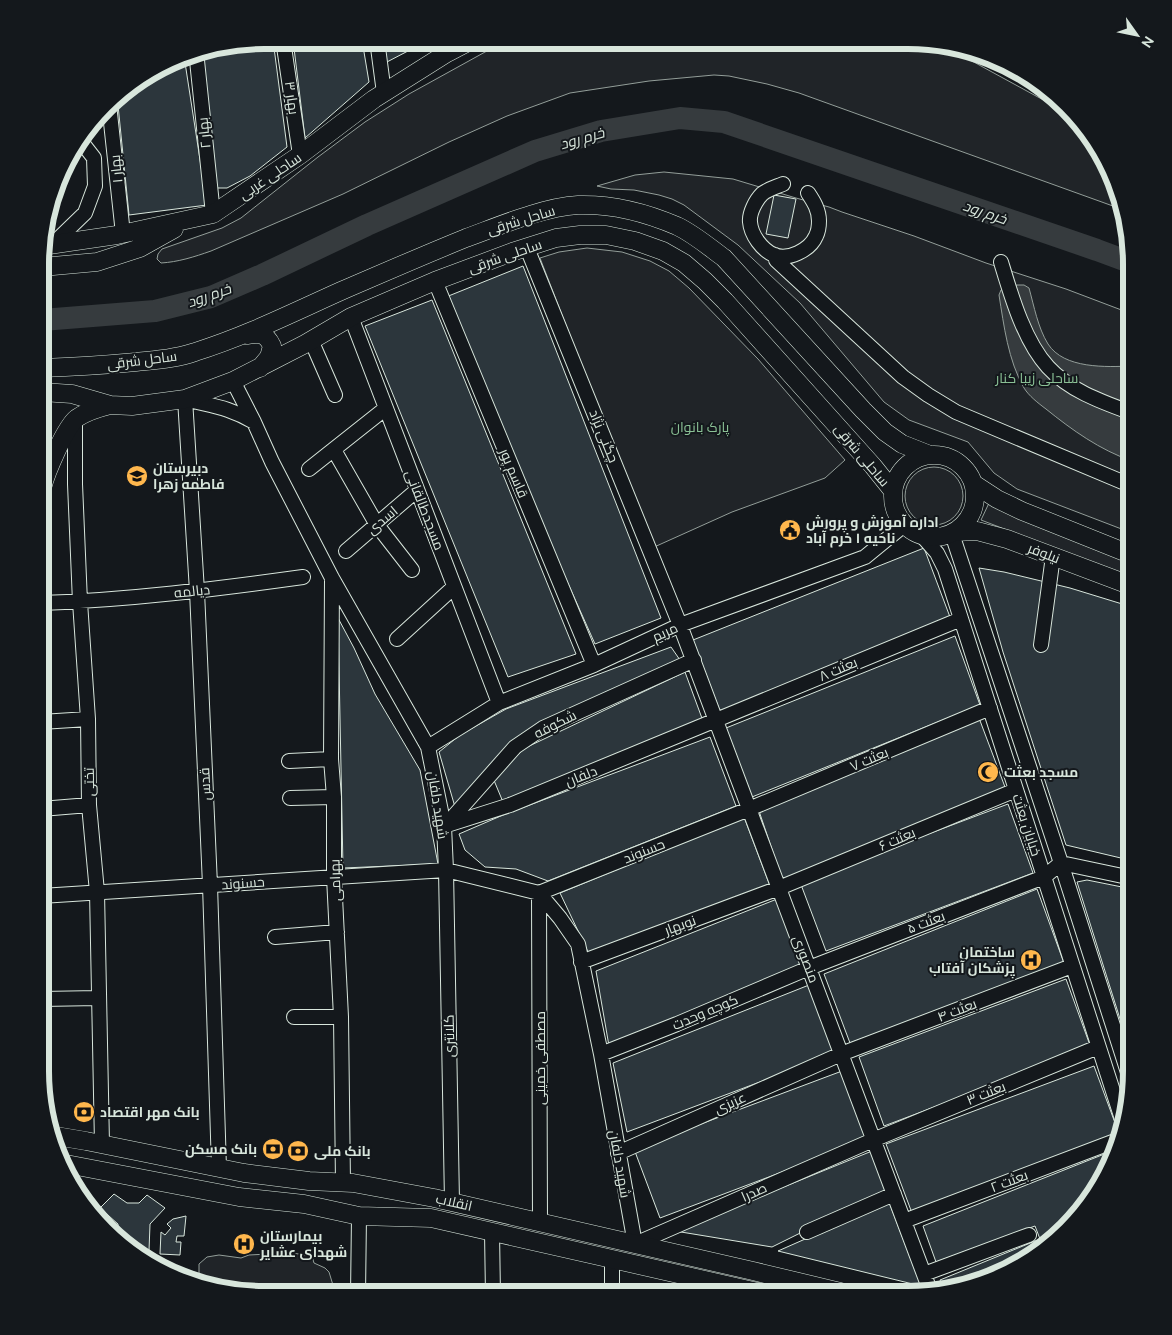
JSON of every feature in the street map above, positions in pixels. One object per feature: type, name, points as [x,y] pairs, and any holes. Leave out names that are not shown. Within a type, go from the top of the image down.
[{"type":"main road","name":"ساحلی غربی","points":[[50,245],[123,234],[213,214],[300,155],[384,92],[455,49]]},
{"type":"main road","name":"ساحل شرقی","points":[[49,368],[159,360],[192,353],[240,336],[422,256],[506,223],[549,210],[578,205],[614,207],[647,215],[678,227],[700,240],[724,258],[885,432],[902,444],[930,455]]},
{"type":"main road","points":[[49,266],[97,262],[140,248],[192,219]]},
{"type":"main road","name":"ساحلی شرقی","points":[[49,392],[72,394],[110,405],[132,406],[185,399],[233,381],[351,317],[435,281],[556,238],[580,235],[606,235],[634,241],[663,251],[684,263],[705,281],[873,466],[893,491]]},
{"type":"main road","points":[[294,313],[283,323],[278,333],[279,341],[284,347],[308,342]]},
{"type":"main road","points":[[240,336],[262,334],[268,338],[272,346],[269,357],[260,368]]},
{"type":"main road","points":[[49,470],[64,436],[75,419],[90,411],[110,405]]},
{"type":"main road","points":[[930,455],[944,455],[956,460],[966,469],[976,492],[975,505],[970,517],[962,527],[953,533],[933,538],[924,537],[912,532],[904,525],[897,515],[893,503],[893,491],[897,478],[905,466],[917,458],[930,455]]},
{"type":"main road","points":[[974,484],[997,499],[1022,511],[1123,551]]},
{"type":"main road","name":"نیلوفر","points":[[953,533],[977,531],[1007,539],[1123,583]]},
{"type":"main road","name":"انقلاب","points":[[59,1137],[266,1176],[371,1186],[452,1202],[818,1286]]},
{"type":"main road","name":"انقلاب","points":[[70,1164],[239,1197],[304,1204],[359,1216],[431,1218],[612,1259],[716,1286]]},
{"type":"main road","points":[[265,1200],[266,1176]]},
{"type":"street","name":"بهار ۳","points":[[284,49],[300,155]]},
{"type":"street","points":[[378,49],[384,92]]},
{"type":"street","name":"بهار ۲","points":[[197,59],[213,214]]},
{"type":"street","name":"بهار ۱","points":[[110,114],[123,234]]},
{"type":"street","points":[[50,242],[85,213],[95,186],[94,158],[84,145]]},
{"type":"street","points":[[783,184],[769,189],[761,195],[751,212],[750,222],[755,236],[763,248],[775,255],[785,257],[796,254],[805,249],[816,237],[819,224],[818,215],[816,206],[808,193]]},
{"type":"street","name":"چگنی نژاد","points":[[527,248],[680,625]]},
{"type":"street","points":[[775,255],[776,260],[859,337],[904,377],[928,395],[956,412],[1123,482]]},
{"type":"street","points":[[1001,262],[1026,333],[1048,367],[1073,388],[1096,400],[1123,410]]},
{"type":"street","name":"قاسم پور","points":[[435,281],[594,665]]},
{"type":"street","name":"مسجدطالقانی","points":[[351,317],[499,704]]},
{"type":"street","points":[[308,342],[335,395]]},
{"type":"street","name":"شهید دلفان","points":[[233,381],[272,462],[332,578],[428,747],[444,826],[446,870]]},
{"type":"street","points":[[185,399],[221,407],[254,422]]},
{"type":"street","name":"قدس","points":[[185,399],[197,591],[210,885],[219,1168]]},
{"type":"street","points":[[309,469],[386,408]]},
{"type":"street","name":"تختی","points":[[75,419],[75,484],[80,602],[88,719],[89,805],[97,892],[102,1144]]},
{"type":"street","points":[[334,450],[377,525],[412,570]]},
{"type":"street","name":"اسدی","points":[[346,551],[417,490]]},
{"type":"street","name":"مریم","points":[[428,747],[499,704],[594,665],[680,625],[865,557],[904,525]]},
{"type":"street","name":"خیابان بعثت","points":[[953,533],[1062,863],[1123,1056]]},
{"type":"street","name":"خیابان بعثت","points":[[924,537],[938,552],[945,569],[1119,1111]]},
{"type":"street","points":[[1041,645],[1053,556]]},
{"type":"street","name":"دیالمه","points":[[49,604],[197,591],[303,577]]},
{"type":"street","name":"بهرامی","points":[[332,578],[331,759],[334,797],[334,877],[341,1017],[343,1183]]},
{"type":"street","points":[[398,639],[454,587]]},
{"type":"street","name":"بعثت ۸","points":[[716,720],[961,619]]},
{"type":"street","name":"منصوری","points":[[680,625],[928,1285]]},
{"type":"street","name":"شکوفه","points":[[444,826],[516,747],[543,728],[694,660]]},
{"type":"street","name":"بعثت ۷","points":[[749,809],[990,708]]},
{"type":"street","points":[[49,721],[88,719]]},
{"type":"street","name":"دلفان","points":[[444,826],[510,805],[716,720]]},
{"type":"street","points":[[289,761],[331,759]]},
{"type":"street","name":"بعثت ۶","points":[[779,888],[1016,790]]},
{"type":"street","points":[[290,798],[334,797]]},
{"type":"street","points":[[49,808],[89,805]]},
{"type":"street","name":"حسنوند","points":[[539,893],[749,809]]},
{"type":"street","points":[[1062,863],[1123,874]]},
{"type":"street","name":"بعثت ۵","points":[[809,968],[1044,877],[1062,863]]},
{"type":"street","points":[[446,870],[539,893]]},
{"type":"street","name":"حسنوند","points":[[49,895],[446,870]]},
{"type":"street","name":"کلانتری","points":[[446,870],[452,1202]]},
{"type":"street","name":"نوبهار","points":[[581,962],[779,888]]},
{"type":"street","name":"شهید دلفان","points":[[539,893],[578,944],[601,1054],[635,1244]]},
{"type":"street","name":"مصطفی خمینی","points":[[539,893],[540,1222]]},
{"type":"street","points":[[275,936],[338,932]]},
{"type":"street","name":"بعثت ۴","points":[[841,1054],[1072,966]]},
{"type":"street","name":"کوچه وحدت","points":[[601,1054],[809,968]]},
{"type":"street","points":[[49,999],[98,998]]},
{"type":"street","points":[[294,1017],[341,1017]]},
{"type":"street","name":"بعثت ۳","points":[[873,1140],[1098,1047]]},
{"type":"street","name":"عزیزی","points":[[618,1152],[841,1054]]},
{"type":"street","name":"صدرا","points":[[635,1244],[873,1140]]},
{"type":"street","name":"بعثت ۲","points":[[904,1221],[1111,1144]]},
{"type":"street","points":[[807,1232],[894,1194]]},
{"type":"street","points":[[358,1286],[359,1216]]},
{"type":"street","points":[[492,1232],[493,1286]]},
{"type":"street","points":[[924,1274],[1030,1234]]},
{"type":"street","points":[[612,1259],[612,1286]]},
{"type":"green space","points":[[491,49],[922,49],[950,53],[962,56],[1054,106],[1070,122],[1087,144],[1107,181],[1116,207],[799,93],[767,84],[729,76],[714,75],[649,81],[570,93],[507,116],[343,194],[211,251],[174,262],[161,263],[157,259],[162,249],[222,228],[241,218],[365,122],[409,94]]},
{"type":"green space","name":"ساحلی زیبا کنار","points":[[664,172],[733,179],[829,207],[1123,311],[1123,530],[1017,489],[994,473],[968,442],[909,420],[884,402],[800,303],[738,245],[684,205],[659,195],[597,186],[635,175]]},
{"type":"green space","name":"پارک بانوان","points":[[587,248],[622,252],[650,261],[669,271],[689,288],[758,359],[845,460],[825,478],[732,512],[652,548],[540,258],[559,252]]},
{"type":"green space","points":[[934,467],[950,472],[958,480],[963,496],[958,512],[950,520],[934,525],[918,520],[910,512],[905,496],[910,480],[918,472]]},
{"type":"green space","points":[[989,503],[1123,556],[1123,575],[981,520]]},
{"type":"green space","points":[[287,1253],[312,1256],[314,1263],[329,1272],[333,1286],[250,1286],[199,1276],[199,1264],[207,1257],[219,1255],[241,1258],[249,1255]]},
{"type":"shaded area","points":[[1017,285],[1024,285],[1029,288],[1037,317],[1048,344],[1064,358],[1086,365],[1123,366],[1123,457],[1076,432],[1028,394],[1010,354],[999,295],[1001,290]]},
{"type":"building","points":[[250,49],[274,49],[287,147],[250,176],[227,188],[216,188],[203,58]]},
{"type":"building","points":[[294,49],[364,49],[369,82],[305,138]]},
{"type":"building","points":[[384,49],[412,49],[385,63]]},
{"type":"building","points":[[185,64],[207,205],[129,215],[118,106],[144,85]]},
{"type":"building","points":[[774,195],[796,199],[788,238],[766,234]]},
{"type":"building","points":[[523,266],[661,618],[595,644],[441,299]]},
{"type":"building","points":[[432,300],[576,654],[508,677],[365,326]]},
{"type":"building","points":[[924,548],[950,617],[721,714],[693,640]]},
{"type":"building","points":[[979,568],[1070,588],[1123,604],[1123,859],[1066,845],[1003,652]]},
{"type":"building","points":[[338,618],[375,694],[420,770],[438,864],[343,868]]},
{"type":"building","points":[[955,636],[980,705],[752,797],[726,728]]},
{"type":"building","points":[[671,647],[680,660],[534,728],[455,807],[439,752],[460,735],[506,709]]},
{"type":"building","points":[[685,672],[703,721],[503,802],[493,778],[525,748]]},
{"type":"building","points":[[979,718],[1005,787],[783,882],[759,811]]},
{"type":"building","points":[[710,737],[736,806],[548,881],[516,869],[485,867],[465,850],[459,834],[503,815]]},
{"type":"building","points":[[1008,804],[1033,873],[826,951],[800,882]]},
{"type":"building","points":[[744,817],[770,886],[589,954],[560,893]]},
{"type":"building","points":[[1087,880],[1123,887],[1123,1028],[1077,882]]},
{"type":"building","points":[[1037,889],[1064,963],[850,1043],[824,974]]},
{"type":"building","points":[[777,899],[802,968],[609,1046],[596,971]]},
{"type":"building","points":[[1066,979],[1091,1048],[884,1126],[859,1057]]},
{"type":"building","points":[[809,985],[834,1054],[627,1132],[613,1063]]},
{"type":"building","points":[[1094,1066],[1116,1126],[1113,1137],[912,1213],[886,1144]]},
{"type":"building","points":[[842,1071],[867,1140],[660,1218],[634,1149]]},
{"type":"building","points":[[872,1151],[887,1190],[772,1247],[675,1231]]},
{"type":"building","points":[[1107,1153],[1087,1191],[1070,1213],[1050,1233],[1028,1250],[991,1270],[950,1282],[941,1283],[940,1280],[1040,1239],[1035,1226],[936,1262],[923,1226]]},
{"type":"building","points":[[114,1194],[127,1203],[139,1203],[147,1195],[165,1208],[150,1224],[149,1251],[144,1250],[122,1233],[118,1229],[118,1224],[100,1208]]},
{"type":"building","points":[[889,1202],[921,1286],[778,1251]]},
{"type":"building","points":[[186,1216],[184,1236],[177,1236],[176,1242],[181,1242],[180,1255],[160,1254],[161,1232],[165,1235],[171,1228],[167,1224],[173,1219]]},
{"type":"waterway","name":"خرم رود","points":[[49,319],[155,311],[211,297],[367,225],[535,151],[601,131],[680,118],[724,122],[1123,260]]},
{"type":"place","name":"دبیرستان فاطمه زهرا","points":[[137,476]]},
{"type":"place","name":"اداره آموزش و پرورش ناحیه ۱ خرم آباد","points":[[790,530]]},
{"type":"place","name":"مسجد بعثت","points":[[988,772]]},
{"type":"place","name":"ساختمان پزشکان آفتاب","points":[[1031,960]]},
{"type":"place","name":"بانک مهر اقتصاد","points":[[84,1112]]},
{"type":"place","name":"بانک مسکن","points":[[273,1149]]},
{"type":"place","name":"بانک ملی","points":[[298,1151]]},
{"type":"place","name":"بیمارستان شهدای عشایر","points":[[244,1244]]}]
